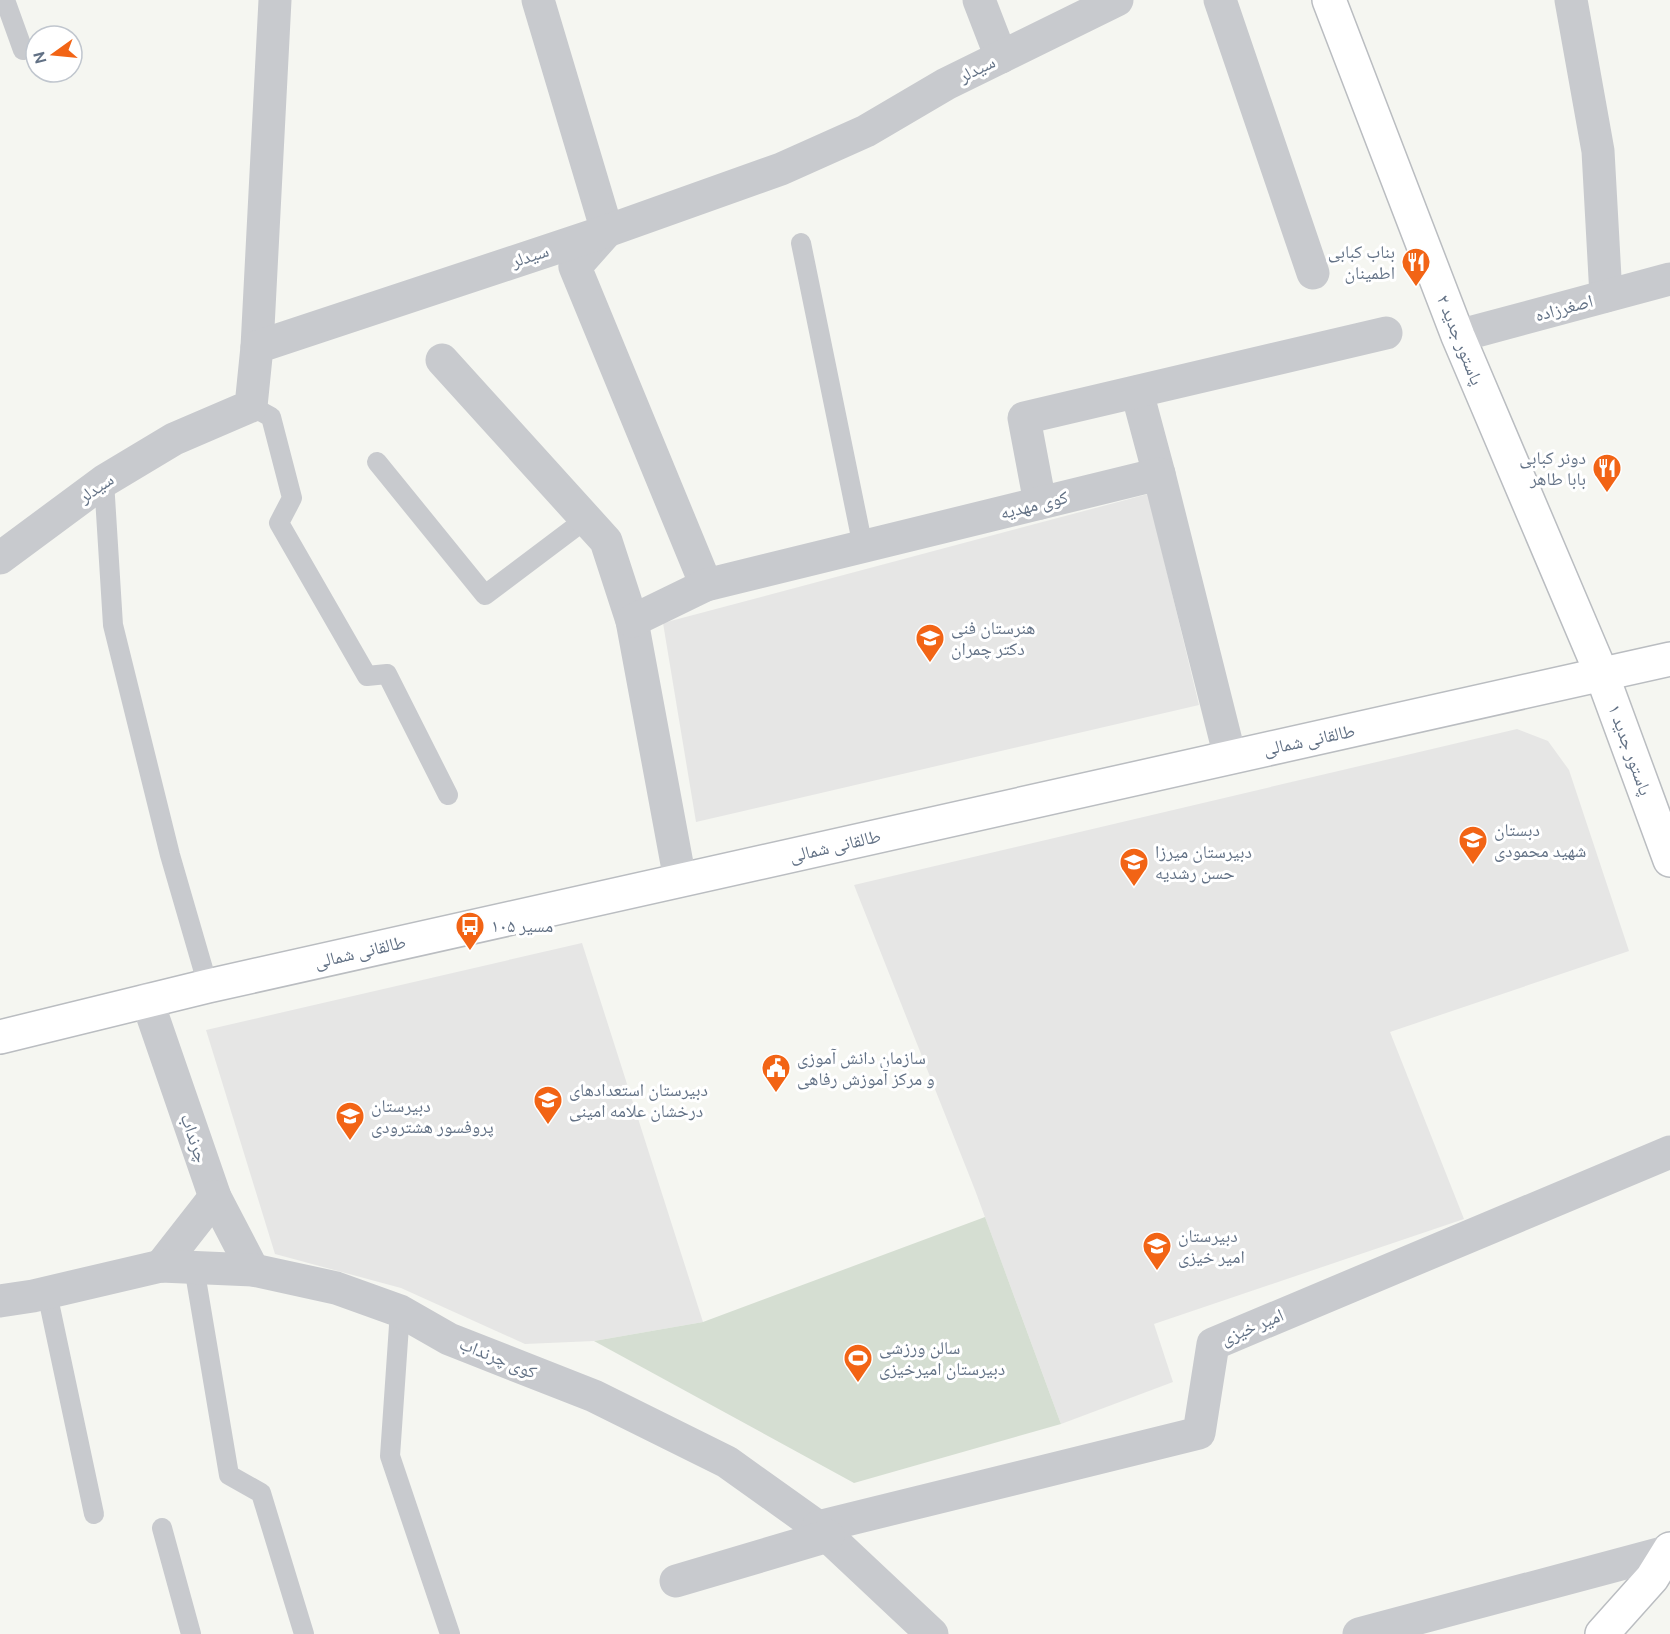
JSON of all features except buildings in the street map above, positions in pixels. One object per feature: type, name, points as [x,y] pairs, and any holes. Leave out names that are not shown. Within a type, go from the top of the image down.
[{"type":"main road","name":"پاستور جدید ۲","points":[[1329,0],[1458,336],[1602,675]]},
{"type":"main road","name":"طالقانی شمالی","points":[[0,1036],[208,986],[1670,659]]},
{"type":"main road","name":"پاستور جدید ۱","points":[[1602,675],[1670,860]]},
{"type":"main road","points":[[1602,1634],[1665,1557]]},
{"type":"main road","points":[[1629,1634],[1665,1557]]},
{"type":"street","points":[[251,406],[257,347],[275,0]]},
{"type":"street","points":[[538,0],[607,231],[575,267],[706,585]]},
{"type":"street","points":[[979,0],[1001,57]]},
{"type":"street","name":"سیدلر","points":[[257,347],[607,231],[781,169],[866,131],[946,84],[1117,0]]},
{"type":"street","points":[[1220,0],[1313,273]]},
{"type":"street","points":[[1571,0],[1598,152],[1606,296]]},
{"type":"street","name":"اصغرزاده","points":[[1458,336],[1670,279]]},
{"type":"street","points":[[1040,503],[1024,418],[1386,333]]},
{"type":"street","points":[[442,360],[606,541],[632,621],[680,880]]},
{"type":"street","points":[[1137,392],[1230,757]]},
{"type":"street","name":"سیدلر","points":[[0,558],[104,481],[174,439],[251,406]]},
{"type":"street","name":"کوی ‌‌‌مهدیه","points":[[632,621],[706,585],[1159,474]]},
{"type":"street","name":"چرنداب","points":[[147,1000],[215,1197],[253,1270]]},
{"type":"street","name":"امیر خیزی","points":[[823,1532],[1199,1434],[1213,1344],[1670,1152]]},
{"type":"street","points":[[161,1266],[215,1197]]},
{"type":"street","name":"کوی چرنداب","points":[[0,1300],[47,1293],[161,1266],[253,1270],[336,1288],[400,1311],[449,1339],[594,1396],[727,1462],[823,1532],[932,1634]]},
{"type":"street","points":[[676,1581],[823,1532]]},
{"type":"street","points":[[1359,1634],[1665,1557]]},
{"type":"lane","points":[[5,0],[23,50]]},
{"type":"lane","points":[[801,243],[863,547]]},
{"type":"lane","points":[[251,406],[271,417],[292,498],[279,523],[367,676],[387,674],[448,795]]},
{"type":"lane","points":[[377,462],[484,595],[586,519]]},
{"type":"lane","points":[[104,481],[113,625],[170,855],[208,986]]},
{"type":"lane","points":[[194,1267],[229,1475],[261,1493],[304,1634]]},
{"type":"lane","points":[[47,1293],[94,1515]]},
{"type":"lane","points":[[400,1311],[390,1456],[450,1634]]},
{"type":"lane","points":[[162,1528],[191,1634]]},
{"type":"shaded area","name":"هنرستان فنی دکتر چمران","points":[[1148,494],[1199,705],[696,822],[663,623]]},
{"type":"shaded area","points":[[1517,729],[1548,741],[1569,770],[1629,951],[1390,1032],[1464,1219],[1154,1324],[1173,1382],[1061,1424],[975,1190],[854,885]]},
{"type":"shaded area","points":[[582,943],[703,1322],[594,1341],[525,1344],[401,1288],[275,1254],[206,1030]]},
{"type":"shaded area","name":"سالن ورزشی دبیرستان امیرخیزی","points":[[985,1217],[1061,1424],[854,1483],[594,1341],[703,1322]]},
{"type":"place","name":"بناب کبابی اطمینان","points":[[1416,288]]},
{"type":"place","name":"دونر کبابی بابا طاهر","points":[[1607,494]]},
{"type":"place","name":"هنرستان فنی دکتر چمران","points":[[930,664]]},
{"type":"place","name":"دبستان شهید محمودی","points":[[1473,866]]},
{"type":"place","name":"دبیرستان میرزا حسن رشدیه","points":[[1134,888]]},
{"type":"place","name":"مسیر ۱۰۵","points":[[470,952]]},
{"type":"place","name":"سازمان دانش آموزی و مرکز آموزش رفاهی","points":[[776,1094]]},
{"type":"place","name":"دبیرستان استعدادهای درخشان علامه امینی","points":[[548,1126]]},
{"type":"place","name":"دبیرستان پروفسور هشترودی","points":[[350,1142]]},
{"type":"place","name":"دبیرستان امیر خیزی","points":[[1157,1272]]},
{"type":"place","name":"سالن ورزشی دبیرستان امیرخیزی","points":[[858,1384]]}]
